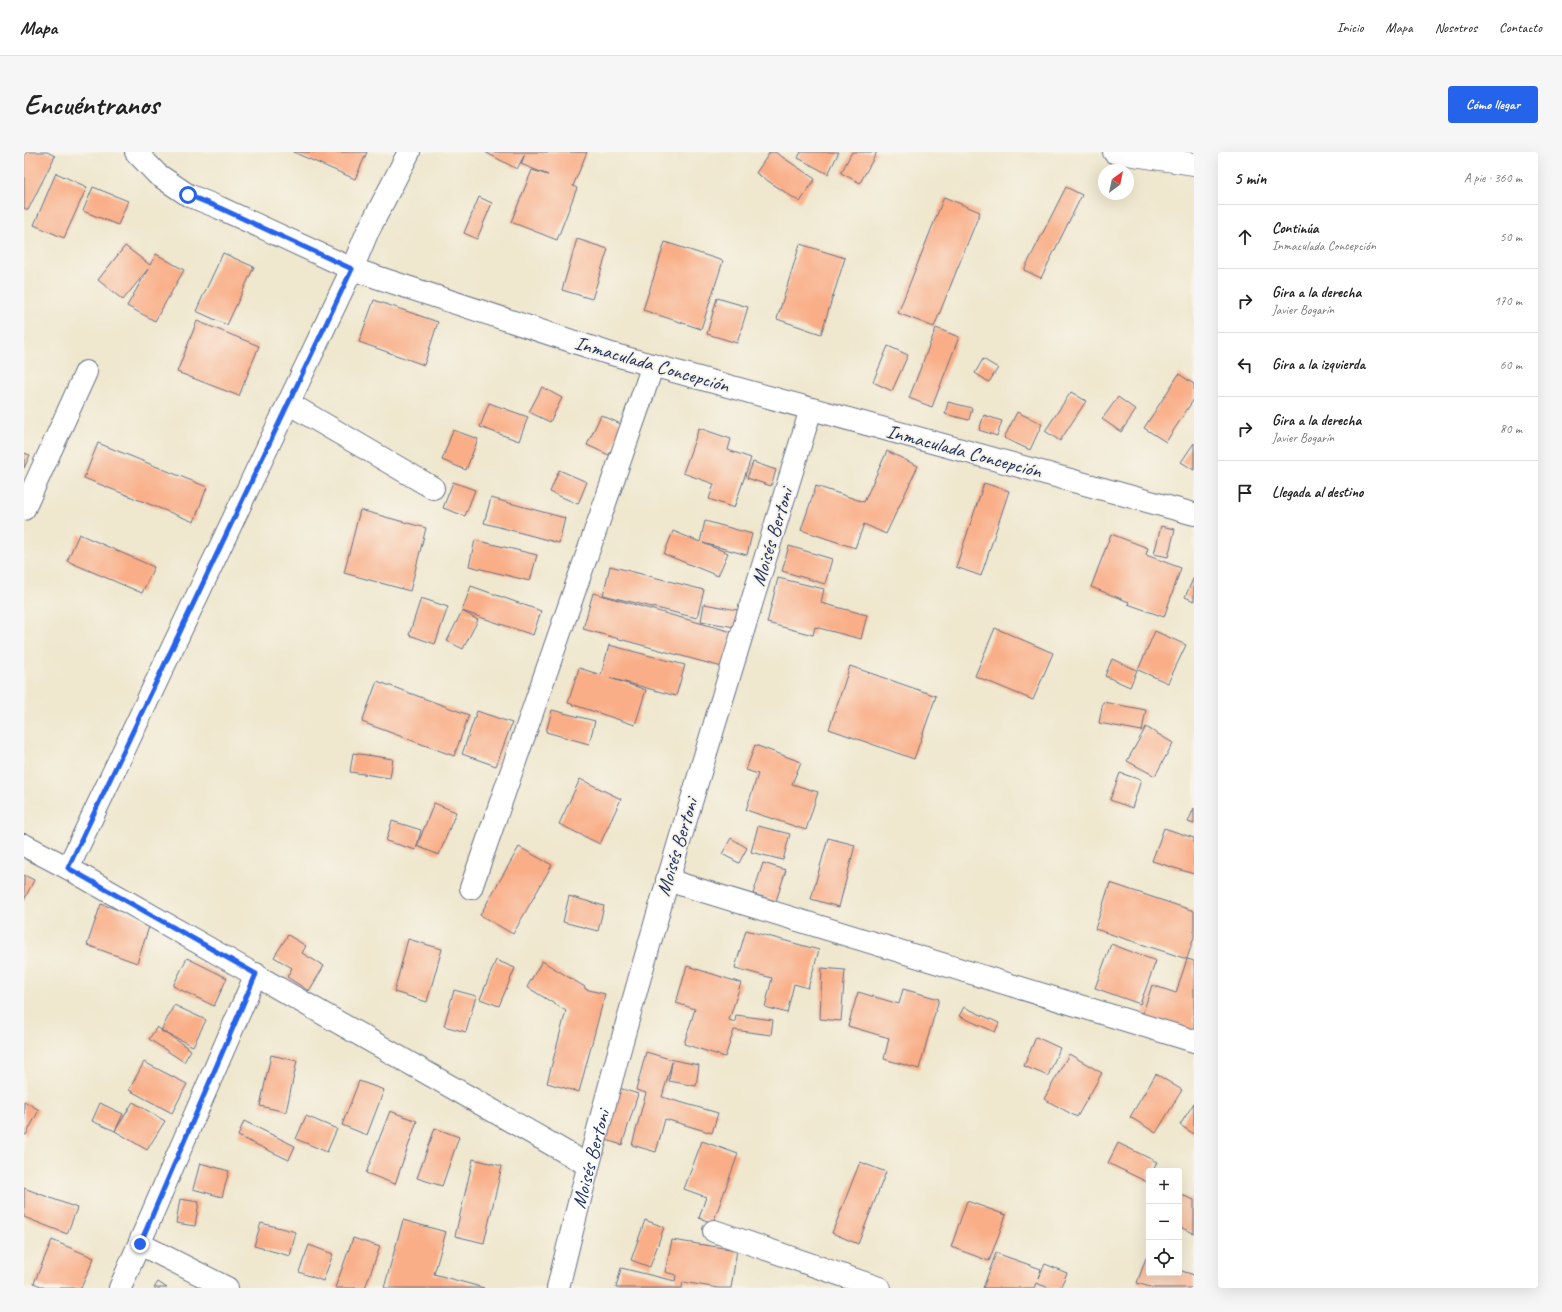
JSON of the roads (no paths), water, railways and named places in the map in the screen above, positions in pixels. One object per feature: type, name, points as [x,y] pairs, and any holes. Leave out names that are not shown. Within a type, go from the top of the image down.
[{"type":"street","name":"Inmaculada Concepción","points":[[136,152],[157,174],[188,195],[220,208],[352,269],[608,353],[1194,514]]},
{"type":"street","points":[[68,868],[352,269],[367,233],[409,152]]},
{"type":"street","points":[[1114,152],[1188,159]]},
{"type":"street","points":[[471,888],[653,366]]},
{"type":"street","points":[[24,509],[86,372]]},
{"type":"street","points":[[288,403],[433,488]]},
{"type":"street","name":"Moisés Bertoni","points":[[558,1288],[588,1165],[667,880],[811,409]]},
{"type":"street","points":[[24,845],[68,868],[256,974],[588,1165]]},
{"type":"street","points":[[667,880],[1194,1041]]},
{"type":"street","points":[[120,1288],[256,974]]},
{"type":"street","points":[[714,1231],[879,1288]]},
{"type":"street","points":[[140,1244],[227,1288]]}]
